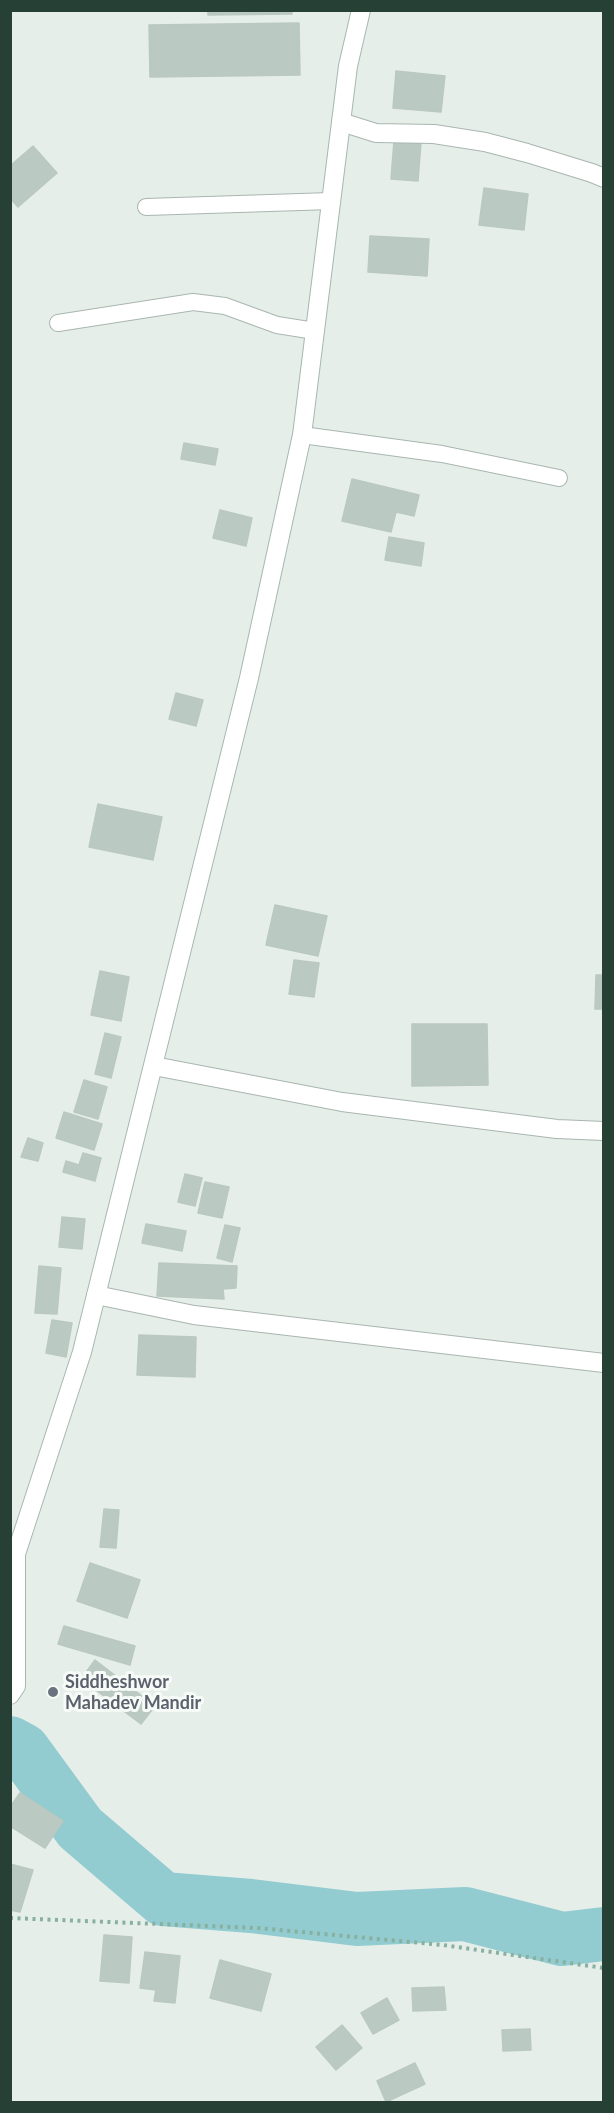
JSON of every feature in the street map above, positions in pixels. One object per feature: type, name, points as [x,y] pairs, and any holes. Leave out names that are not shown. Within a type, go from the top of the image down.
[{"type":"main road","points":[[13,1691],[16,1554],[82,1352],[249,678],[302,435],[348,66],[361,10]]},
{"type":"main road","points":[[341,122],[376,133],[434,134],[485,142],[603,178]]},
{"type":"main road","points":[[154,1066],[342,1102],[557,1129],[603,1131]]},
{"type":"main road","points":[[96,1295],[194,1315],[603,1363]]},
{"type":"lane","points":[[146,207],[331,201]]},
{"type":"lane","points":[[58,323],[193,302],[225,306],[277,325],[315,331]]},
{"type":"lane","points":[[302,435],[442,454],[559,478]]},
{"type":"path","points":[[10,1918],[258,1928],[443,1945],[603,1968]]},
{"type":"building","points":[[208,10],[292,10],[292,14],[208,15]]},
{"type":"building","points":[[299,23],[300,75],[150,77],[149,25]]},
{"type":"building","points":[[396,71],[445,76],[441,112],[393,108]]},
{"type":"building","points":[[394,141],[421,142],[418,181],[391,179]]},
{"type":"building","points":[[33,146],[57,173],[18,207],[10,198],[10,166]]},
{"type":"building","points":[[484,188],[528,194],[524,230],[479,225]]},
{"type":"building","points":[[370,236],[429,239],[427,276],[368,272]]},
{"type":"building","points":[[184,443],[218,449],[215,465],[181,459]]},
{"type":"building","points":[[352,479],[419,495],[414,516],[396,512],[391,532],[342,521]]},
{"type":"building","points":[[220,510],[252,518],[246,546],[213,538]]},
{"type":"building","points":[[389,537],[424,543],[421,566],[385,560]]},
{"type":"building","points":[[176,693],[203,700],[196,726],[169,719]]},
{"type":"building","points":[[98,804],[162,817],[153,860],[89,847]]},
{"type":"building","points":[[275,905],[327,916],[318,956],[266,945]]},
{"type":"building","points":[[294,960],[319,963],[314,997],[289,994]]},
{"type":"building","points":[[100,971],[129,977],[121,1021],[91,1015]]},
{"type":"building","points":[[596,975],[604,975],[604,1009],[595,1009]]},
{"type":"building","points":[[412,1024],[487,1024],[488,1085],[412,1086]]},
{"type":"building","points":[[105,1033],[121,1037],[111,1078],[95,1074]]},
{"type":"building","points":[[84,1080],[107,1087],[98,1119],[74,1112]]},
{"type":"building","points":[[64,1112],[102,1124],[94,1150],[56,1138]]},
{"type":"building","points":[[28,1138],[43,1143],[38,1161],[21,1157]]},
{"type":"building","points":[[83,1153],[101,1158],[95,1181],[63,1172],[66,1161],[79,1165]]},
{"type":"building","points":[[185,1174],[202,1178],[195,1206],[178,1202]]},
{"type":"building","points":[[205,1182],[229,1187],[222,1218],[198,1213]]},
{"type":"building","points":[[62,1217],[85,1219],[82,1249],[59,1247]]},
{"type":"building","points":[[146,1224],[186,1231],[182,1251],[142,1243]]},
{"type":"building","points":[[225,1225],[240,1228],[232,1262],[217,1258]]},
{"type":"building","points":[[159,1263],[237,1266],[236,1288],[223,1289],[224,1299],[157,1296]]},
{"type":"building","points":[[39,1266],[61,1268],[57,1314],[35,1313]]},
{"type":"building","points":[[52,1320],[72,1323],[66,1357],[46,1353]]},
{"type":"building","points":[[139,1335],[196,1337],[195,1377],[137,1375]]},
{"type":"building","points":[[104,1509],[119,1510],[116,1548],[100,1547]]},
{"type":"building","points":[[90,1563],[140,1580],[127,1618],[77,1601]]},
{"type":"building","points":[[64,1626],[135,1646],[130,1665],[58,1644]]},
{"type":"building","points":[[95,1660],[155,1706],[141,1724],[81,1679]]},
{"type":"building","points":[[20,1793],[63,1821],[45,1848],[10,1826],[10,1807]]},
{"type":"building","points":[[10,1864],[33,1870],[20,1912],[10,1910]]},
{"type":"building","points":[[104,1935],[132,1937],[129,1983],[100,1981]]},
{"type":"building","points":[[145,1952],[180,1956],[175,2003],[154,2001],[156,1990],[140,1988]]},
{"type":"building","points":[[220,1960],[271,1974],[261,2011],[210,1998]]},
{"type":"building","points":[[444,1987],[446,2010],[413,2011],[412,1988]]},
{"type":"building","points":[[387,1998],[399,2020],[373,2034],[361,2013]]},
{"type":"building","points":[[342,2025],[362,2048],[336,2070],[316,2047]]},
{"type":"building","points":[[530,2029],[531,2050],[503,2051],[502,2030]]},
{"type":"building","points":[[415,2063],[425,2084],[386,2102],[377,2081]]},
{"type":"waterway","points":[[10,1743],[23,1750],[80,1828],[163,1899],[251,1906],[357,1919],[465,1914],[562,1939],[604,1934]]},
{"type":"place","name":"Siddheshwor Mahadev Mandir","points":[[53,1692]]}]
